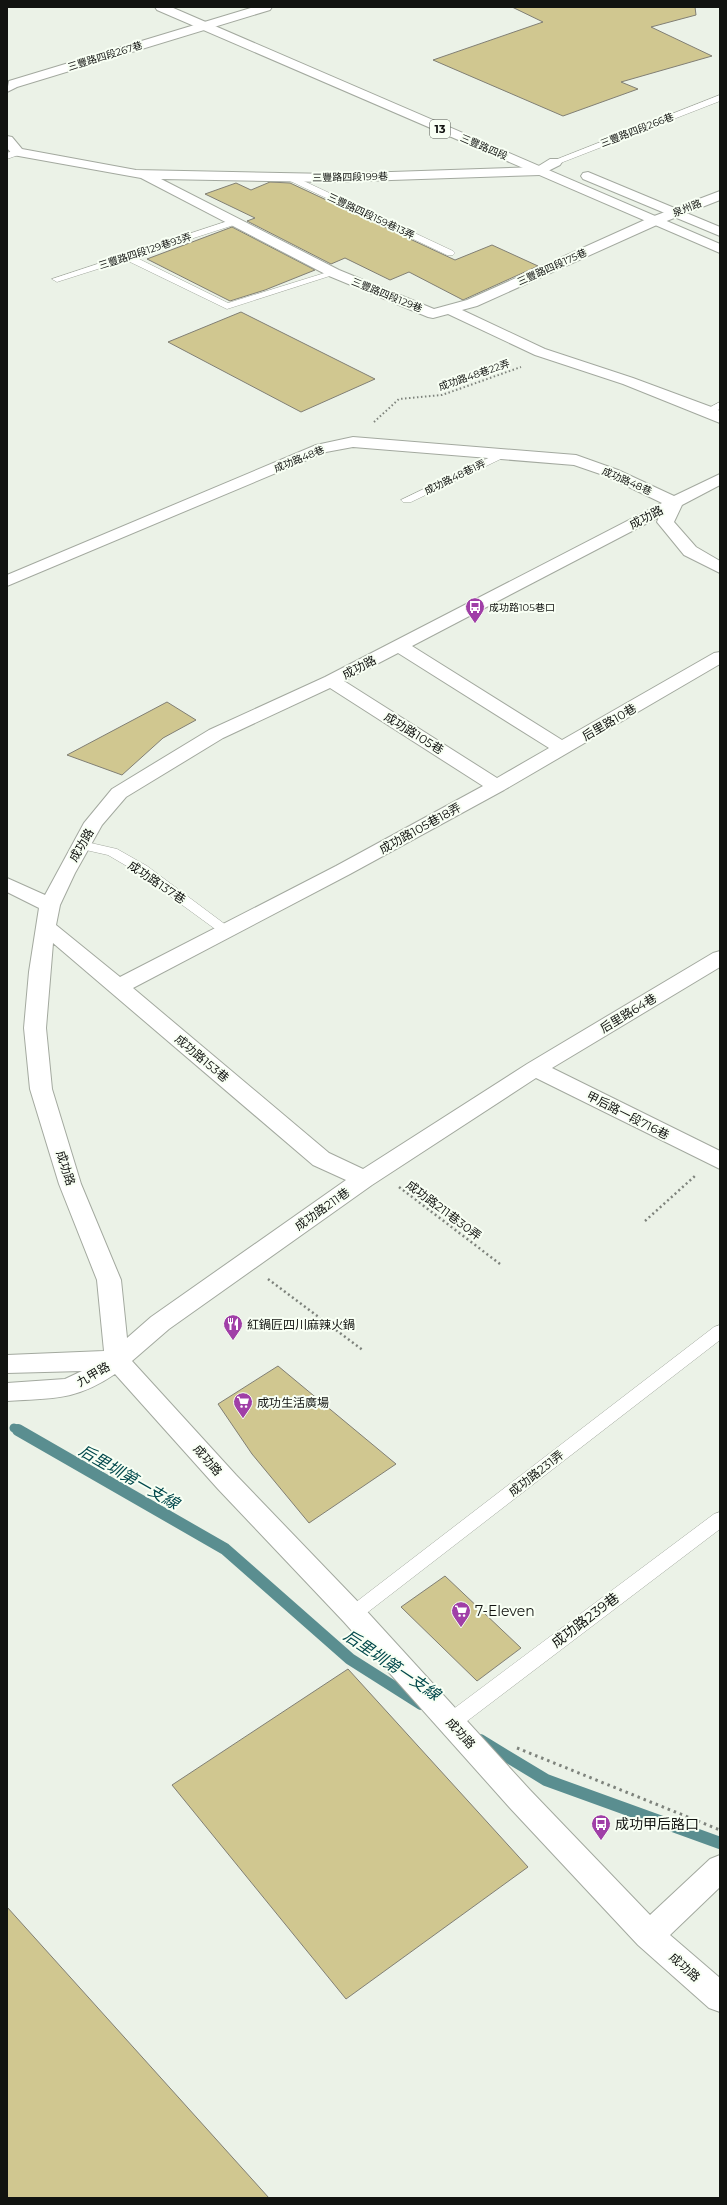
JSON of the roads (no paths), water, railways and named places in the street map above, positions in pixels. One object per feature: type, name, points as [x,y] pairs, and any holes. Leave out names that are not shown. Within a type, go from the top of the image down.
[{"type":"street","name":"三豐路四段","points":[[161,7],[720,249]]},
{"type":"street","name":"三豐路四段267巷","points":[[7,88],[13,84],[225,18],[266,7]]},
{"type":"street","points":[[211,13],[246,28]]},
{"type":"street","points":[[7,140],[13,154],[143,174]]},
{"type":"street","points":[[541,156],[720,232]]},
{"type":"street","name":"三豐路四段199巷","points":[[143,174],[292,178],[540,171],[555,162]]},
{"type":"street","name":"三豐路四段129巷","points":[[143,174],[334,274],[433,314],[448,309]]},
{"type":"street","name":"泉州路","points":[[654,221],[720,196]]},
{"type":"street","name":"三豐路四段175巷","points":[[448,309],[472,303],[654,221]]},
{"type":"street","points":[[448,309],[540,352],[716,411]]},
{"type":"street","name":"成功路48巷","points":[[7,581],[322,448],[353,442],[576,460],[612,473],[675,503]]},
{"type":"street","name":"成功路","points":[[720,479],[331,681],[216,734],[119,793],[94,823],[65,873],[50,905],[45,927],[35,1028],[41,1089],[70,1184],[109,1280],[117,1360],[227,1482],[353,1614],[520,1799],[649,1934],[720,1998]]},
{"type":"street","points":[[675,503],[665,522],[690,551],[720,568]]},
{"type":"street","points":[[399,646],[563,749]]},
{"type":"street","name":"后里路10巷","points":[[497,786],[720,657]]},
{"type":"street","name":"成功路105巷","points":[[331,681],[497,786]]},
{"type":"street","name":"成功路105巷18弄","points":[[118,987],[343,870],[497,786]]},
{"type":"street","points":[[7,884],[50,905]]},
{"type":"street","name":"成功路153巷","points":[[45,927],[321,1159],[371,1175]]},
{"type":"street","name":"后里路64巷","points":[[535,1069],[720,958]]},
{"type":"street","name":"成功路211巷","points":[[117,1360],[160,1324],[371,1175],[535,1069]]},
{"type":"street","name":"甲后路一段716巷","points":[[535,1069],[717,1160]]},
{"type":"street","name":"九甲路","points":[[7,1364],[42,1364],[117,1360]]},
{"type":"street","name":"九甲路","points":[[7,1392],[68,1388],[92,1377],[117,1360]]},
{"type":"street","points":[[649,1934],[720,1868]]},
{"type":"lane","name":"三豐路四段266巷","points":[[555,162],[720,98]]},
{"type":"lane","name":"三豐路四段159巷13弄","points":[[292,178],[450,253]]},
{"type":"lane","name":"三豐路四段129巷93弄","points":[[57,279],[234,222]]},
{"type":"lane","points":[[127,257],[227,306],[334,274]]},
{"type":"lane","name":"成功路48巷1弄","points":[[407,500],[503,454]]},
{"type":"lane","name":"成功路137巷","points":[[82,845],[112,852],[142,869],[227,931]]},
{"type":"lane","name":"成功路231弄","points":[[353,1614],[720,1331]]},
{"type":"lane","name":"成功路239巷","points":[[451,1722],[720,1518]]},
{"type":"waterway","name":"后里圳第一支線","points":[[14,1428],[18,1430]]},
{"type":"waterway","name":"后里圳第一支線","points":[[18,1430],[225,1549],[350,1659],[421,1704]]},
{"type":"waterway","name":"后里圳第一支線","points":[[480,1740],[546,1780],[720,1843]]},
{"type":"place","name":"成功路105巷口","points":[[475,624]]},
{"type":"place","name":"紅鍋匠四川麻辣火鍋","points":[[233,1341]]},
{"type":"place","name":"成功生活廣場","points":[[243,1419]]},
{"type":"place","name":"7-Eleven","points":[[461,1628]]},
{"type":"place","name":"成功甲后路口","points":[[601,1841]]}]
